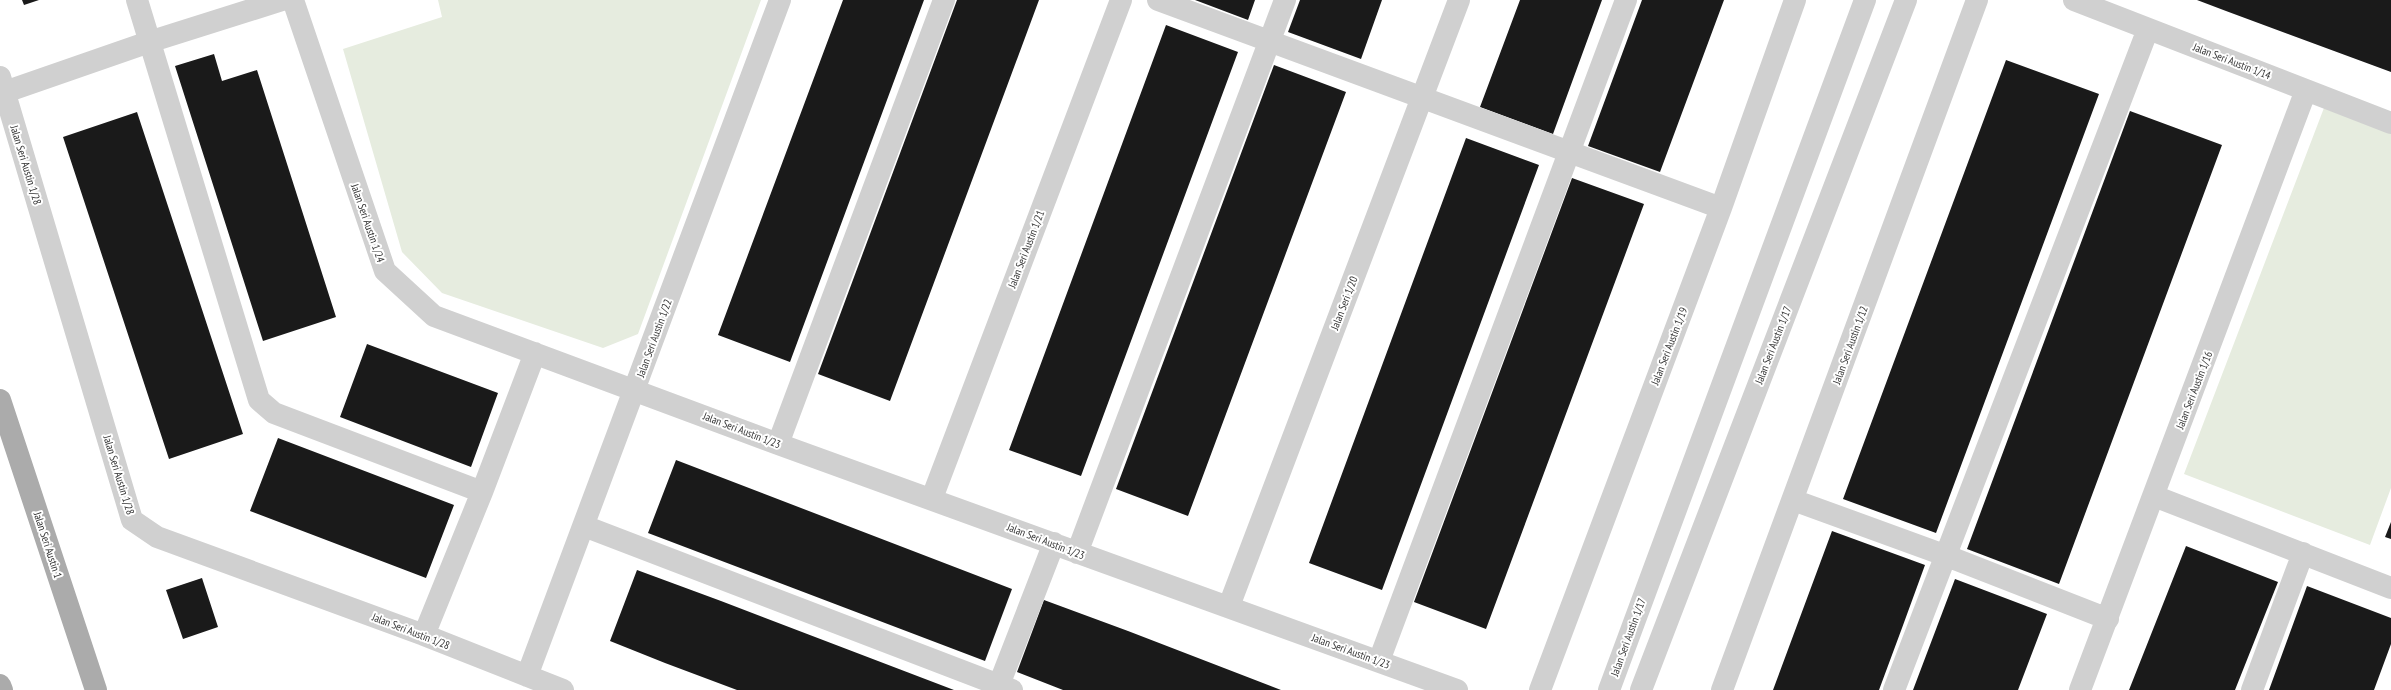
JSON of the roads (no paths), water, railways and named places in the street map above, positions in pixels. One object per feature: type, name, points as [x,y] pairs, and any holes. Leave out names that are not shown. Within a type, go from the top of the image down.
[{"type":"main road","name":"Jalan Seri Austin 1","points":[[0,400],[96,690]]},
{"type":"main road","points":[[0,685],[2,690]]},
{"type":"street","points":[[137,0],[259,400],[274,413],[482,492]]},
{"type":"street","points":[[2,85],[149,42],[282,0]]},
{"type":"street","name":"Jalan Seri Austin 1/24","points":[[293,0],[385,271],[434,316],[636,390]]},
{"type":"street","name":"Jalan Seri Austin 1/22","points":[[527,676],[636,390],[780,0]]},
{"type":"street","points":[[778,444],[944,0]]},
{"type":"street","name":"Jalan Seri Austin 1/21","points":[[932,498],[1121,0]]},
{"type":"street","points":[[1158,0],[1721,208]]},
{"type":"street","points":[[1077,553],[1285,0]]},
{"type":"street","name":"Jalan Seri 1/20","points":[[1229,606],[1459,0]]},
{"type":"street","points":[[1379,661],[1626,0]]},
{"type":"street","name":"Jalan Seri Austin 1/19","points":[[1540,690],[1721,208],[1795,0]]},
{"type":"street","name":"Jalan Seri Austin 1/17","points":[[1609,690],[1865,0]]},
{"type":"street","name":"Jalan Seri Austin 1/17","points":[[1641,690],[1906,0]]},
{"type":"street","name":"Jalan Seri Austin 1/12","points":[[1722,690],[1978,0]]},
{"type":"street","name":"Jalan Seri Austin 1/14","points":[[2074,0],[2391,123]]},
{"type":"street","points":[[1894,690],[1947,556],[2148,29]]},
{"type":"street","name":"Jalan Seri Austin 1/28","points":[[2,85],[132,520],[157,537],[424,635],[563,690]]},
{"type":"street","name":"Jalan Seri Austin 1/16","points":[[2080,690],[2306,90]]},
{"type":"street","points":[[424,635],[482,492],[535,352]]},
{"type":"street","name":"Jalan Seri Austin 1/23","points":[[636,390],[778,444],[932,498],[1077,553],[1229,606],[1457,690]]},
{"type":"street","points":[[2154,496],[2391,588]]},
{"type":"street","points":[[1793,500],[1947,556],[2108,619]]},
{"type":"street","points":[[584,526],[1002,688],[1054,543]]},
{"type":"street","points":[[2252,690],[2303,553]]}]
